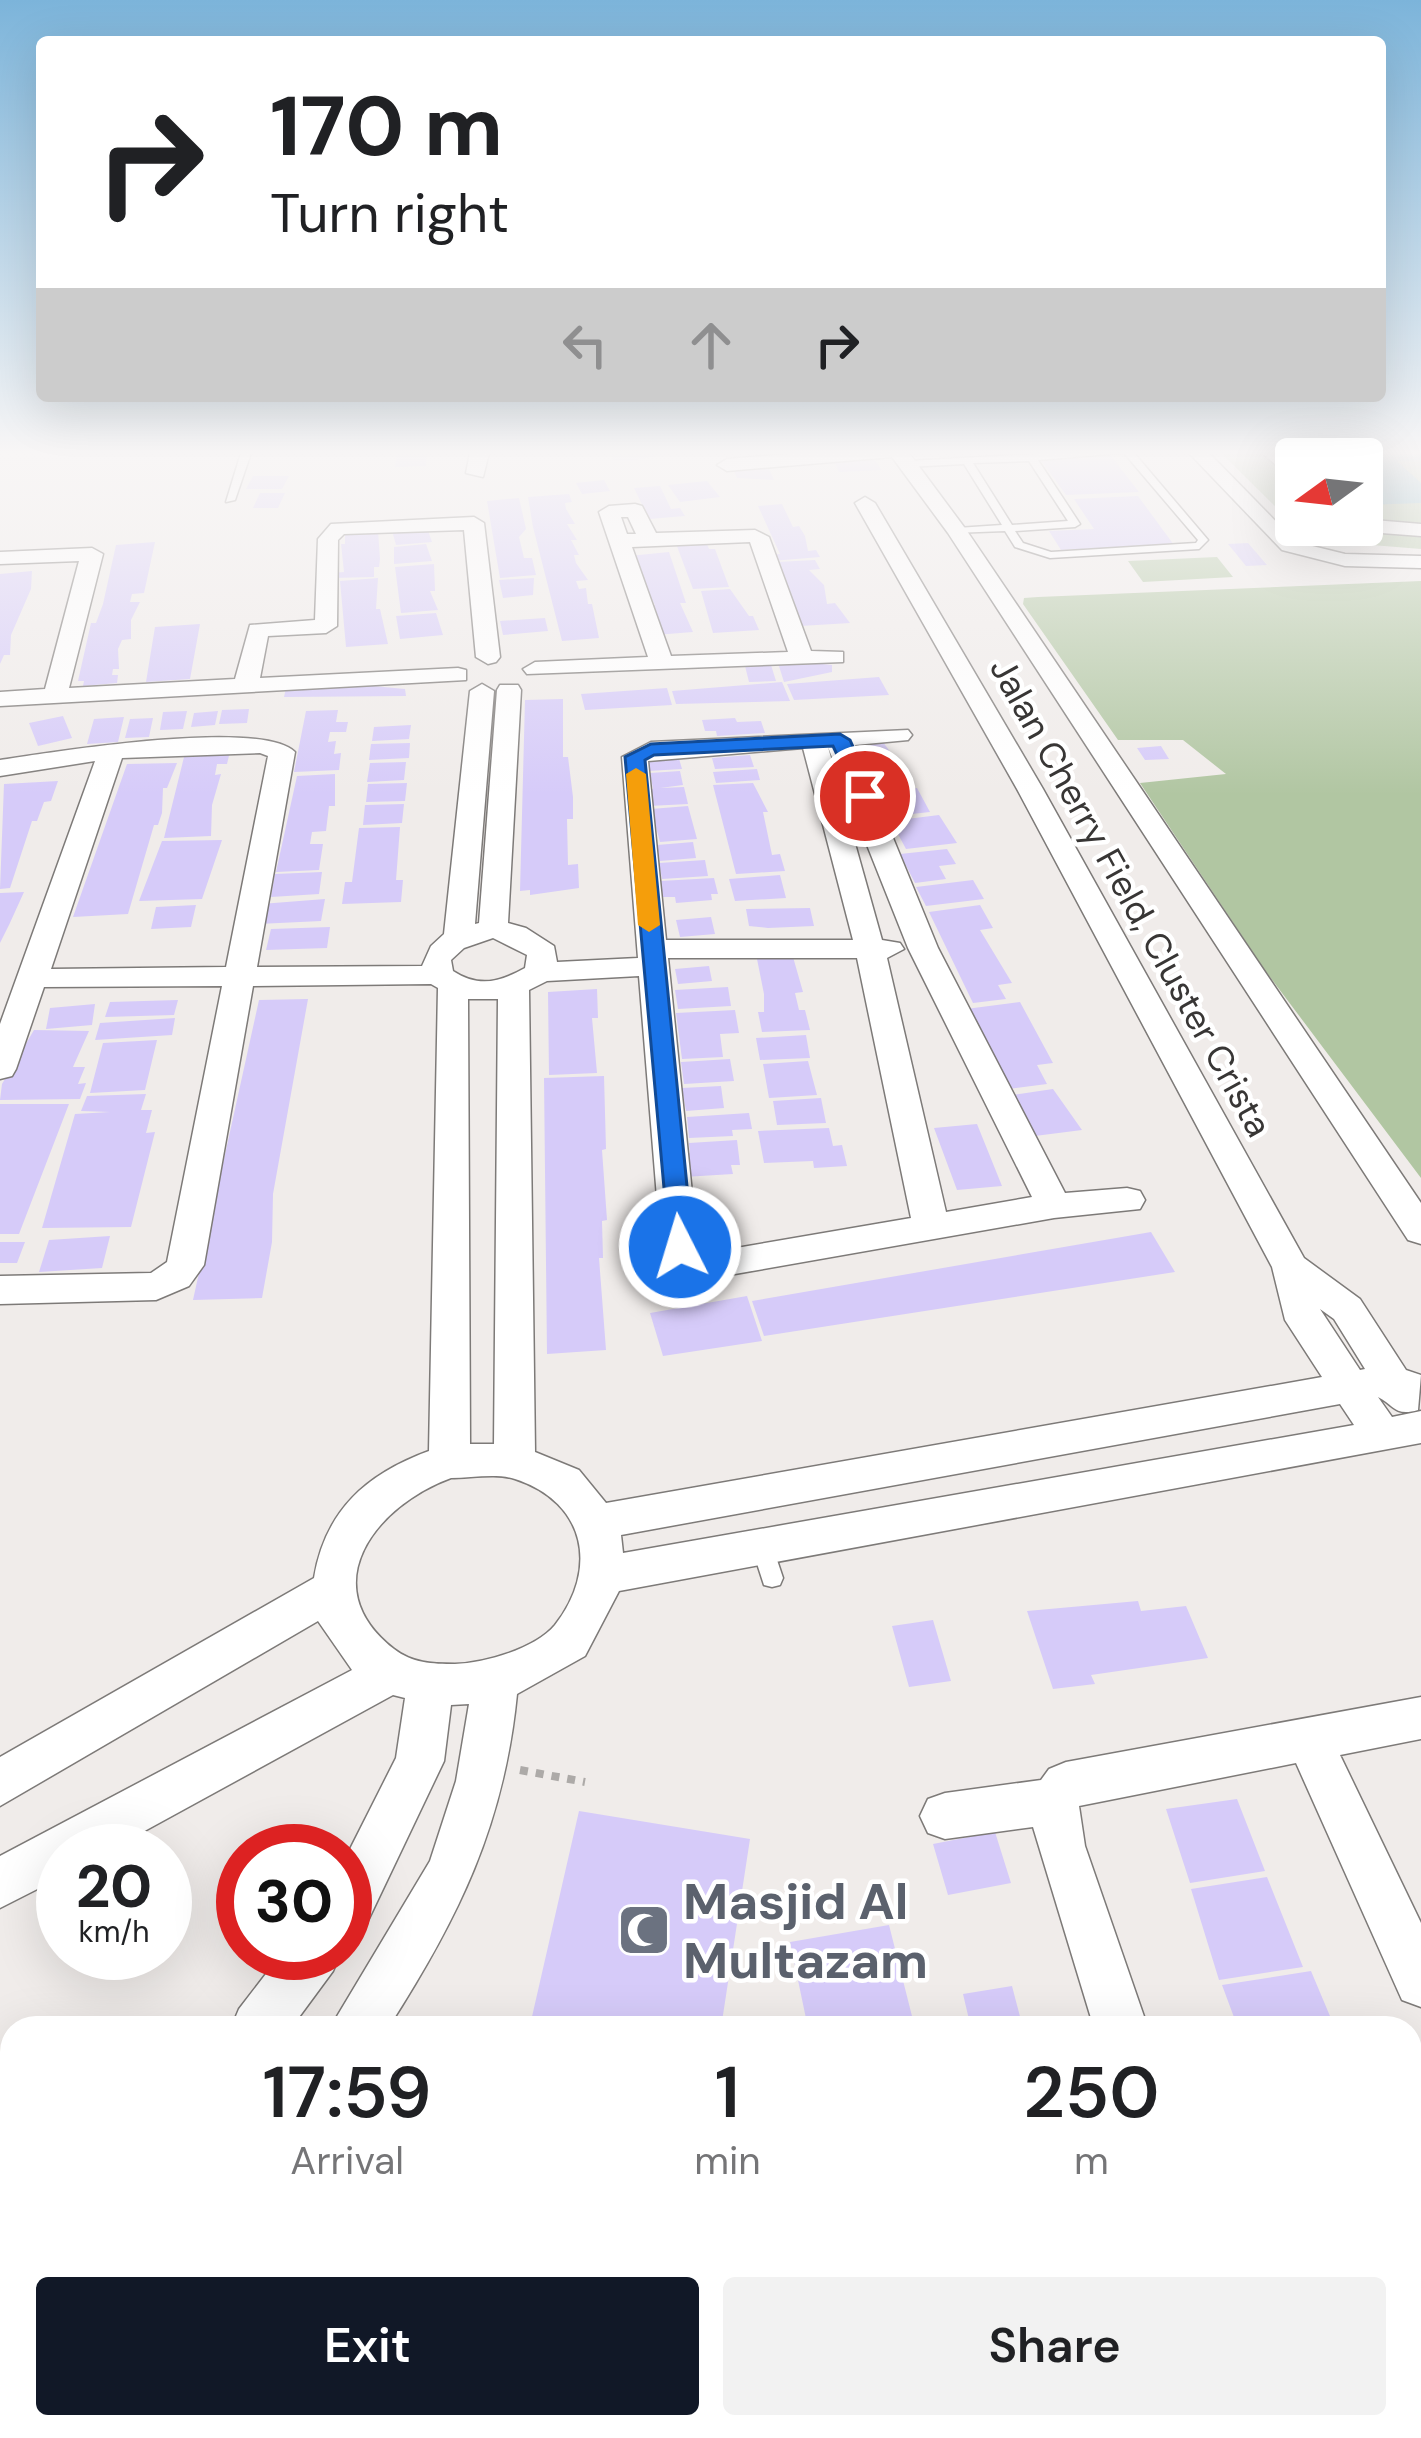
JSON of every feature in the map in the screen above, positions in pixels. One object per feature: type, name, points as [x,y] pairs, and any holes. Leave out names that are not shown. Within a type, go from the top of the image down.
[{"type":"street","points":[[55,697],[89,567]]},
{"type":"street","points":[[325,653],[327,567]]},
{"type":"street","points":[[479,567],[488,656]]},
{"type":"street","points":[[629,567],[662,664]]},
{"type":"street","points":[[771,567],[801,656]]},
{"type":"street","name":"Jalan Cherry Field, Cluster Crista","points":[[902,567],[1030,788],[1291,1267]]},
{"type":"street","points":[[981,567],[1421,1231]]},
{"type":"street","points":[[246,686],[257,630],[325,653],[483,685],[530,681],[535,668]]},
{"type":"street","points":[[0,699],[246,686],[325,653]]},
{"type":"street","points":[[493,929],[483,685],[466,664],[488,656],[518,658],[535,668],[835,657]]},
{"type":"street","points":[[459,937],[483,685]]},
{"type":"street","points":[[899,735],[651,749],[634,757],[680,1247],[691,1258],[712,1265],[1054,1206],[1126,1200]]},
{"type":"street","points":[[827,741],[923,948],[1054,1206]]},
{"type":"street","points":[[827,741],[931,1227]]},
{"type":"street","points":[[0,768],[112,751],[263,745],[283,752],[185,1265],[176,1277],[156,1286],[0,1290]]},
{"type":"street","points":[[0,1069],[112,751]]},
{"type":"street","points":[[449,1462],[446,981],[436,960],[443,947],[459,937],[493,929],[516,934],[532,971],[514,1359],[514,1461]]},
{"type":"street","points":[[34,978],[239,975],[446,981],[483,993],[532,971],[654,953],[923,948]]},
{"type":"street","points":[[1291,1267],[1347,1310],[1406,1385],[1408,1430]]},
{"type":"street","points":[[1291,1267],[1304,1320],[1351,1388],[1408,1430]]},
{"type":"street","points":[[450,1363],[514,1359]]},
{"type":"street","points":[[597,1522],[921,1460],[1351,1388],[1406,1385]]},
{"type":"street","points":[[605,1575],[768,1563],[1408,1430]]},
{"type":"street","points":[[514,1461],[564,1482],[597,1522],[605,1575],[569,1642],[495,1683],[410,1679],[361,1650],[341,1622],[334,1589],[340,1546],[365,1507],[404,1478],[449,1462],[514,1461]]},
{"type":"street","points":[[0,1784],[334,1589]]},
{"type":"street","points":[[0,1883],[410,1679]]},
{"type":"street","points":[[372,1858],[420,1761],[410,1679]]},
{"type":"street","points":[[364,2016],[419,1934],[458,1853],[488,1763],[495,1683]]},
{"type":"street","points":[[1116,2016],[1060,1846],[1054,1802],[1066,1785],[1421,1718]]},
{"type":"street","points":[[1310,1742],[1421,1981]]},
{"type":"street","points":[[945,1816],[1054,1802]]},
{"type":"street","points":[[267,2016],[294,1980]]},
{"type":"path","points":[[488,1763],[586,1782]]},
{"type":"green space","points":[[1132,567],[1225,567],[1233,577],[1143,582]]},
{"type":"green space","points":[[1421,581],[1421,1178],[1264,969],[1140,783],[1226,774],[1183,740],[1118,740],[1023,604],[1024,598],[1038,597]]},
{"type":"building","points":[[111,567],[150,567],[144,593],[132,594],[130,602],[140,602],[131,620],[131,639],[122,640],[118,649],[119,669],[113,669],[112,675],[118,675],[117,683],[83,686],[84,681],[78,681],[91,623],[96,623]]},
{"type":"building","points":[[343,567],[379,567],[374,567],[374,577],[331,578],[331,573],[344,572]]},
{"type":"building","points":[[395,567],[434,567],[435,591],[430,591],[438,610],[401,613]]},
{"type":"building","points":[[498,567],[534,567],[536,575],[500,578]]},
{"type":"building","points":[[543,567],[579,567],[588,580],[576,581],[579,589],[586,588],[599,638],[562,641]]},
{"type":"building","points":[[635,567],[674,567],[686,603],[680,603],[693,632],[655,635],[649,606],[655,605]]},
{"type":"building","points":[[685,567],[722,567],[729,587],[693,589]]},
{"type":"building","points":[[779,567],[819,567],[809,570],[824,585],[827,604],[835,603],[850,623],[800,626]]},
{"type":"building","points":[[32,571],[31,589],[11,635],[10,655],[4,655],[0,664],[0,574]]},
{"type":"building","points":[[378,578],[376,609],[380,609],[388,644],[346,647],[340,581]]},
{"type":"building","points":[[534,578],[533,595],[503,598],[499,580]]},
{"type":"building","points":[[730,589],[759,630],[713,633],[701,591]]},
{"type":"building","points":[[436,613],[443,635],[400,639],[396,616]]},
{"type":"building","points":[[545,618],[548,631],[503,635],[500,621]]},
{"type":"building","points":[[200,624],[190,679],[146,682],[155,627]]},
{"type":"building","points":[[778,663],[832,665],[832,672],[784,682]]},
{"type":"building","points":[[771,665],[776,681],[749,682],[745,666]]},
{"type":"building","points":[[879,677],[889,695],[794,700],[787,684]]},
{"type":"building","points":[[782,682],[790,701],[676,704],[672,691]]},
{"type":"building","points":[[286,688],[405,689],[406,696],[284,697]]},
{"type":"building","points":[[667,688],[672,705],[585,710],[581,694]]},
{"type":"building","points":[[563,699],[563,757],[568,757],[573,797],[573,819],[567,819],[568,865],[578,864],[579,888],[530,895],[530,890],[520,891],[525,700]]},
{"type":"building","points":[[249,709],[247,723],[219,724],[222,710]]},
{"type":"building","points":[[338,710],[336,722],[348,722],[346,732],[330,732],[328,742],[336,741],[334,754],[341,753],[339,770],[294,772],[306,711]]},
{"type":"building","points":[[187,711],[183,729],[160,730],[163,712]]},
{"type":"building","points":[[218,711],[215,725],[191,727],[194,713]]},
{"type":"building","points":[[63,716],[72,738],[38,746],[29,723]]},
{"type":"building","points":[[124,717],[118,742],[87,744],[94,719]]},
{"type":"building","points":[[153,718],[149,737],[125,738],[130,719]]},
{"type":"building","points":[[735,718],[737,722],[761,721],[765,733],[717,736],[716,731],[705,731],[702,720]]},
{"type":"building","points":[[411,725],[409,739],[372,741],[374,727]]},
{"type":"building","points":[[880,738],[894,757],[863,760],[853,741]]},
{"type":"building","points":[[410,743],[409,758],[369,760],[371,744]]},
{"type":"building","points":[[1161,746],[1169,759],[1145,760],[1137,748]]},
{"type":"building","points":[[231,747],[227,764],[217,764],[215,775],[221,774],[212,805],[211,836],[164,838],[186,749]]},
{"type":"building","points":[[678,755],[682,769],[648,771],[645,757]]},
{"type":"building","points":[[750,755],[754,767],[715,769],[712,758]]},
{"type":"building","points":[[899,761],[910,785],[877,788],[863,764]]},
{"type":"building","points":[[406,762],[404,780],[367,782],[370,763]]},
{"type":"building","points":[[177,763],[163,788],[162,813],[154,825],[128,914],[73,917],[127,764]]},
{"type":"building","points":[[757,769],[760,780],[716,783],[713,772]]},
{"type":"building","points":[[680,771],[683,785],[660,788],[684,787],[688,804],[649,806],[650,773]]},
{"type":"building","points":[[335,774],[335,806],[329,806],[326,831],[312,832],[310,844],[323,844],[319,870],[276,872],[297,776]]},
{"type":"building","points":[[58,781],[51,801],[44,802],[37,821],[32,821],[10,888],[0,889],[4,784]]},
{"type":"building","points":[[407,783],[405,801],[366,802],[368,784]]},
{"type":"building","points":[[753,783],[768,812],[763,812],[772,855],[780,854],[785,871],[736,874],[713,785]]},
{"type":"building","points":[[917,788],[930,812],[893,816],[880,792]]},
{"type":"building","points":[[404,804],[402,823],[363,825],[365,805]]},
{"type":"building","points":[[688,806],[697,839],[660,842],[651,809]]},
{"type":"building","points":[[939,815],[957,843],[906,849],[891,821]]},
{"type":"building","points":[[400,827],[396,880],[403,880],[401,902],[342,904],[345,882],[352,882],[359,828]]},
{"type":"building","points":[[222,840],[202,899],[139,901],[162,841]]},
{"type":"building","points":[[693,842],[696,858],[660,861],[657,845]]},
{"type":"building","points":[[947,849],[956,864],[939,866],[946,879],[915,883],[900,854]]},
{"type":"building","points":[[705,860],[708,876],[662,879],[659,863]]},
{"type":"building","points":[[322,872],[319,894],[271,897],[275,874]]},
{"type":"building","points":[[780,875],[786,898],[735,901],[729,879]]},
{"type":"building","points":[[714,878],[718,894],[711,894],[712,900],[676,903],[675,897],[663,897],[660,881]]},
{"type":"building","points":[[973,880],[984,899],[926,906],[916,887]]},
{"type":"building","points":[[24,892],[9,925],[0,943],[0,893]]},
{"type":"building","points":[[325,899],[321,921],[258,924],[261,904]]},
{"type":"building","points":[[196,905],[191,927],[151,929],[156,907]]},
{"type":"building","points":[[980,905],[993,928],[980,930],[1012,983],[998,985],[1006,999],[973,1003],[929,912]]},
{"type":"building","points":[[810,908],[814,926],[768,928],[749,926],[746,909]]},
{"type":"building","points":[[711,917],[715,934],[680,937],[676,920]]},
{"type":"building","points":[[330,927],[327,948],[266,950],[271,929]]},
{"type":"building","points":[[793,957],[803,992],[795,993],[810,1030],[762,1032],[758,1012],[764,1012],[764,994],[757,959]]},
{"type":"building","points":[[709,966],[712,981],[678,984],[675,969]]},
{"type":"building","points":[[728,987],[731,1006],[678,1009],[675,990]]},
{"type":"building","points":[[597,989],[598,1018],[592,1018],[597,1073],[549,1075],[548,992]]},
{"type":"building","points":[[308,999],[273,1194],[272,1242],[262,1298],[193,1300],[259,1000]]},
{"type":"building","points":[[178,1000],[174,1015],[105,1017],[110,1002]]},
{"type":"building","points":[[1020,1002],[1053,1063],[1037,1065],[1047,1084],[1008,1089],[966,1009]]},
{"type":"building","points":[[95,1004],[92,1025],[46,1029],[50,1008]]},
{"type":"building","points":[[735,1010],[739,1033],[720,1034],[723,1057],[682,1059],[676,1013]]},
{"type":"building","points":[[175,1018],[172,1035],[95,1040],[100,1023]]},
{"type":"building","points":[[34,1030],[89,1031],[73,1067],[85,1067],[78,1084],[86,1083],[80,1099],[0,1100],[2,1084]]},
{"type":"building","points":[[806,1035],[810,1058],[760,1060],[756,1038]]},
{"type":"building","points":[[157,1040],[145,1090],[90,1093],[103,1043]]},
{"type":"building","points":[[730,1059],[734,1081],[684,1084],[681,1062]]},
{"type":"building","points":[[808,1061],[817,1095],[769,1098],[763,1064]]},
{"type":"building","points":[[604,1076],[607,1220],[602,1221],[603,1258],[599,1258],[606,1350],[547,1354],[544,1078]]},
{"type":"building","points":[[721,1086],[724,1108],[686,1111],[682,1088]]},
{"type":"building","points":[[1053,1089],[1082,1130],[1027,1137],[1006,1096]]},
{"type":"building","points":[[146,1094],[141,1110],[152,1110],[146,1133],[155,1132],[131,1227],[42,1228],[75,1114],[110,1112],[81,1111],[87,1096]]},
{"type":"building","points":[[821,1098],[826,1123],[777,1125],[773,1101]]},
{"type":"building","points":[[0,1104],[69,1104],[19,1234],[0,1234]]},
{"type":"building","points":[[749,1113],[752,1129],[732,1130],[733,1136],[689,1138],[687,1117]]},
{"type":"building","points":[[977,1124],[1002,1186],[957,1190],[934,1128]]},
{"type":"building","points":[[829,1128],[833,1146],[842,1145],[847,1166],[814,1168],[813,1161],[764,1163],[758,1131]]},
{"type":"building","points":[[737,1140],[740,1165],[731,1165],[733,1174],[684,1177],[681,1154],[690,1153],[689,1143]]},
{"type":"building","points":[[1151,1232],[1175,1272],[764,1336],[752,1301]]},
{"type":"building","points":[[110,1236],[102,1268],[39,1272],[49,1240]]},
{"type":"building","points":[[0,1242],[25,1242],[17,1263],[0,1263]]},
{"type":"building","points":[[747,1296],[762,1341],[663,1356],[650,1313]]},
{"type":"building","points":[[1138,1601],[1141,1611],[1186,1606],[1208,1658],[1091,1675],[1095,1684],[1053,1689],[1027,1611]]},
{"type":"building","points":[[933,1620],[951,1681],[909,1687],[892,1626]]},
{"type":"building","points":[[1237,1799],[1265,1871],[1190,1883],[1166,1809]]},
{"type":"building","name":"Masjid Al Multazam","points":[[579,1811],[750,1839],[723,2016],[532,2016]]},
{"type":"building","points":[[995,1832],[1011,1883],[948,1895],[933,1844]]},
{"type":"building","points":[[1267,1877],[1303,1967],[1219,1980],[1191,1889]]},
{"type":"building","points":[[889,1925],[912,2016],[805,2016],[790,1942]]},
{"type":"building","points":[[1311,1971],[1330,2016],[1234,2016],[1222,1985]]},
{"type":"building","points":[[1012,1986],[1020,2016],[968,2016],[963,1994]]},
{"type":"slow traffic","points":[[636,774],[649,925]]},
{"type":"place","name":"Masjid Al Multazam","points":[[644,1930]]},
{"type":"route","points":[[680,1247],[634,757],[651,749],[840,740],[865,796]]}]
